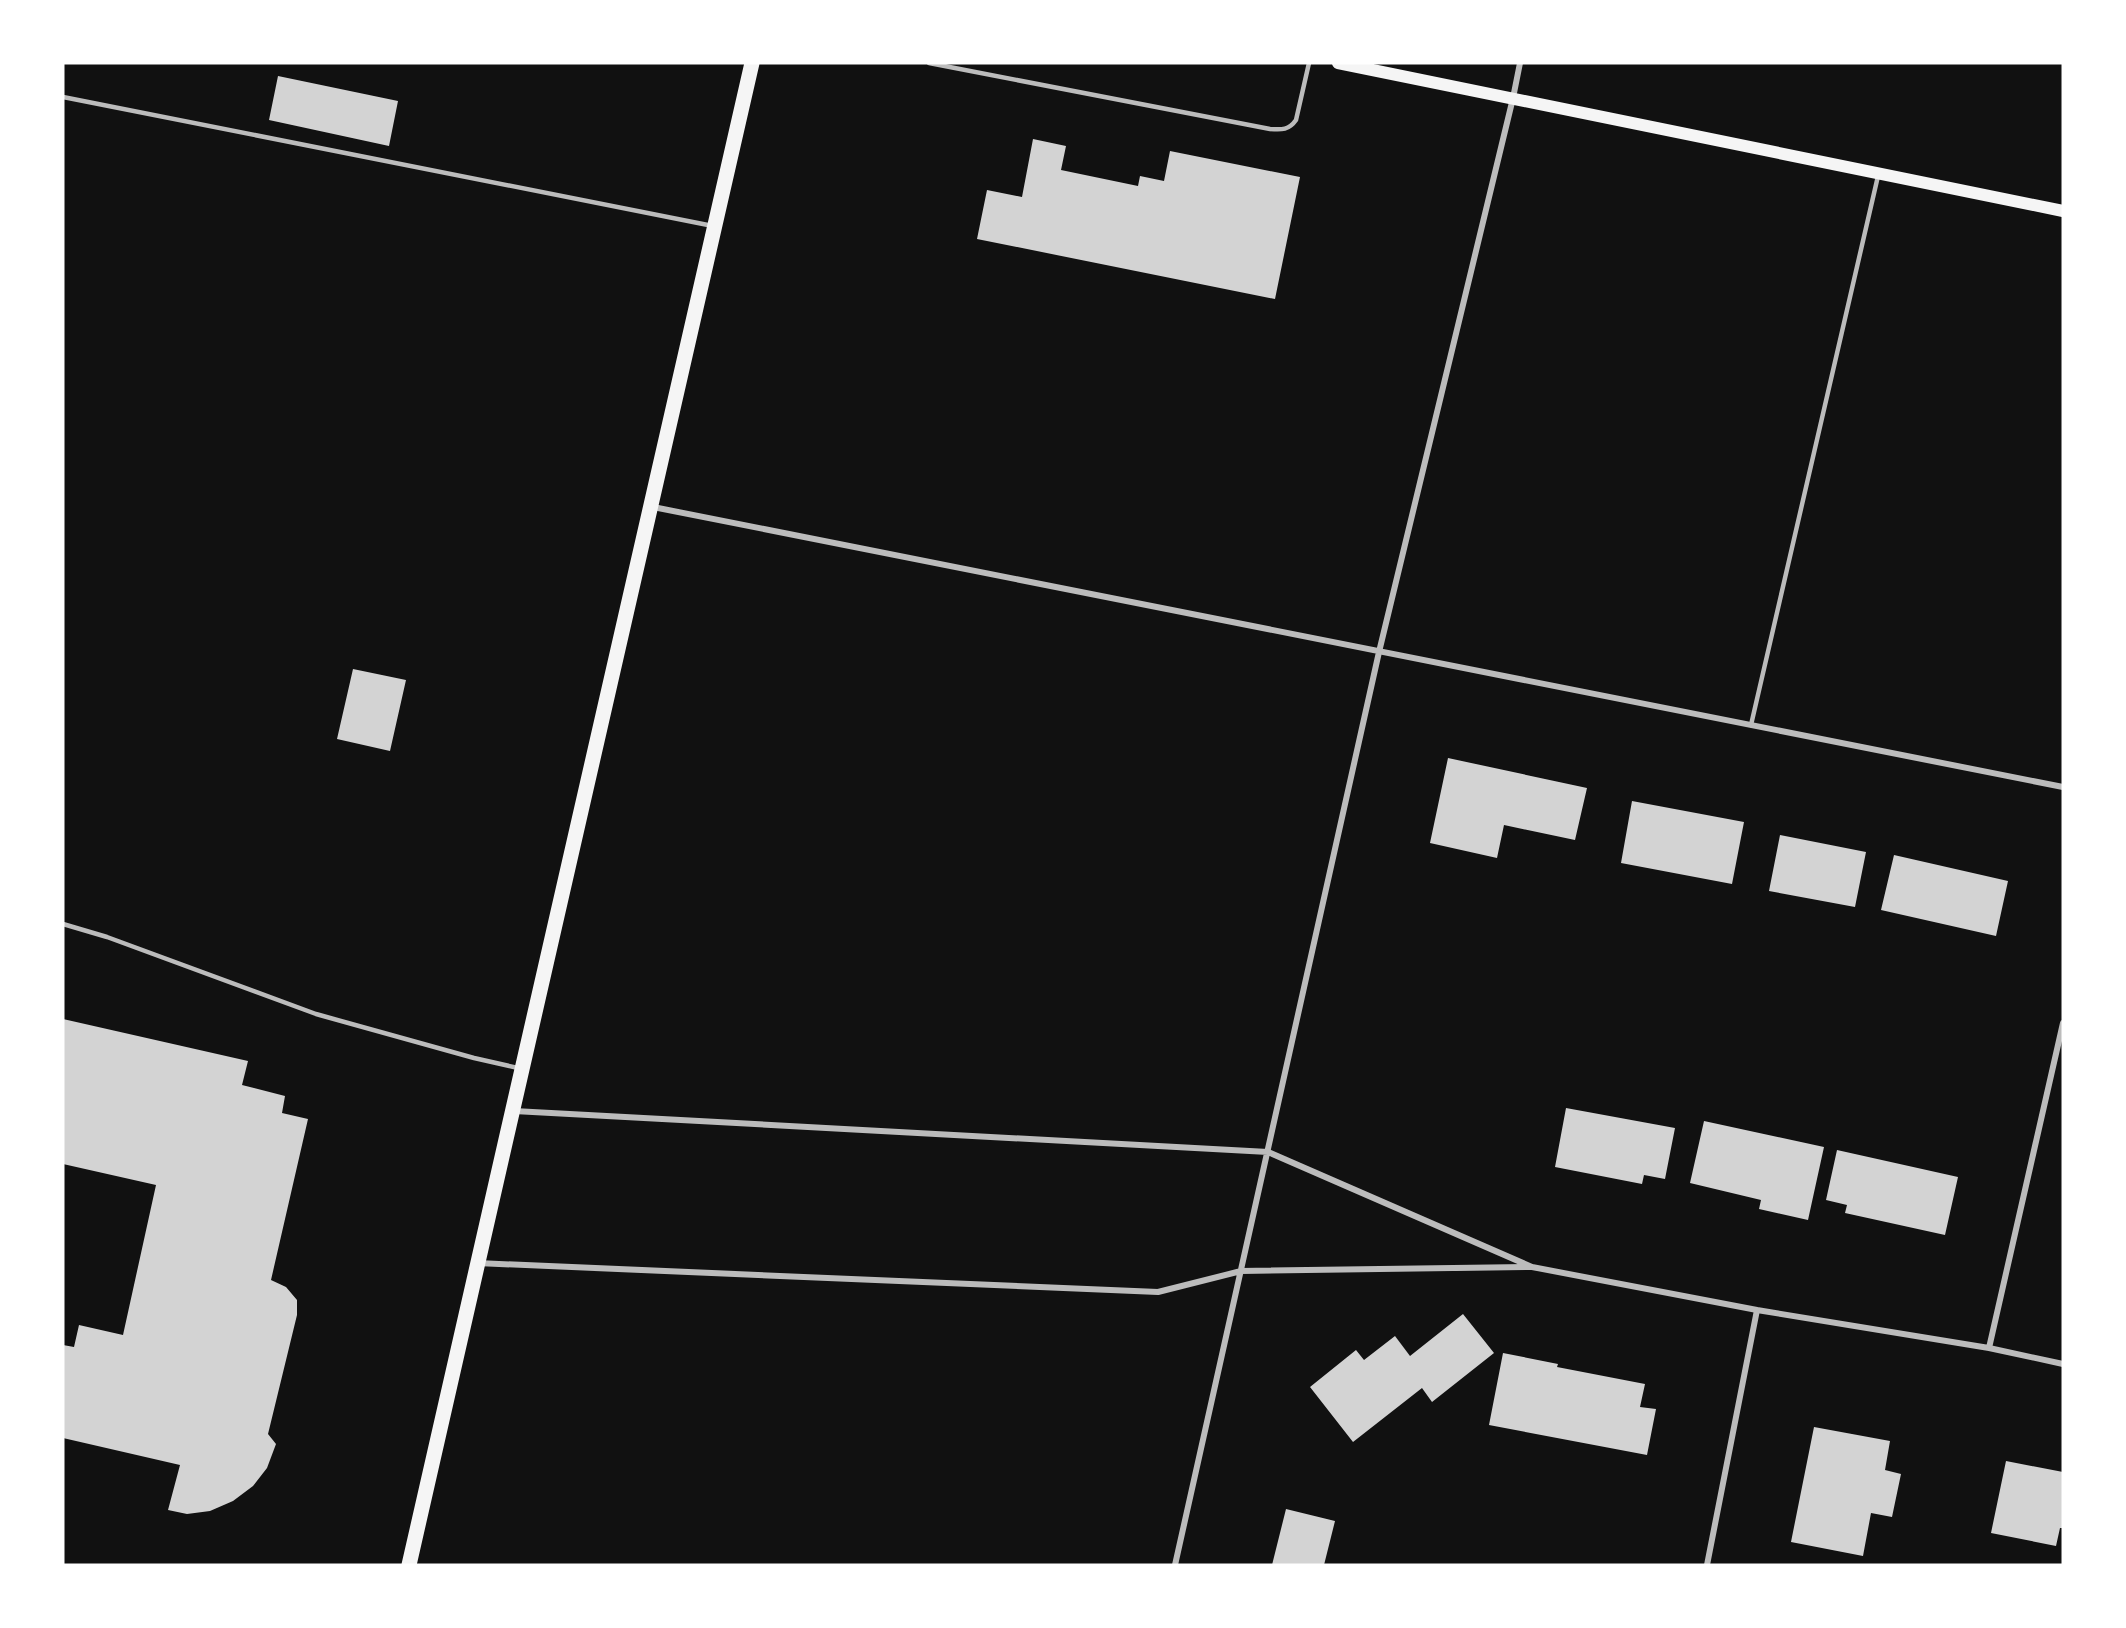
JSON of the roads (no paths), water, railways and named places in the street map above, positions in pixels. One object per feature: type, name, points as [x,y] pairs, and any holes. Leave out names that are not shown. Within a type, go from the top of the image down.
[{"type":"main road","points":[[408,1565],[653,506],[752,63]]},
{"type":"main road","points":[[1338,63],[2063,212]]},
{"type":"street","points":[[1175,1565],[1380,652],[1520,63]]},
{"type":"street","points":[[653,506],[2063,787]]},
{"type":"street","points":[[1989,1348],[2063,1023]]},
{"type":"street","points":[[512,1111],[1268,1152],[1532,1267]]},
{"type":"street","points":[[477,1263],[1158,1292],[1241,1271],[1532,1267],[1757,1310],[1989,1348],[2063,1364]]},
{"type":"street","points":[[1707,1565],[1757,1310]]},
{"type":"lane","points":[[929,63],[1282,130],[1291,127],[1296,120],[1309,63]]},
{"type":"lane","points":[[63,97],[716,227]]},
{"type":"lane","points":[[1751,725],[1879,174]]},
{"type":"lane","points":[[63,924],[128,944],[316,1014],[521,1069]]}]
